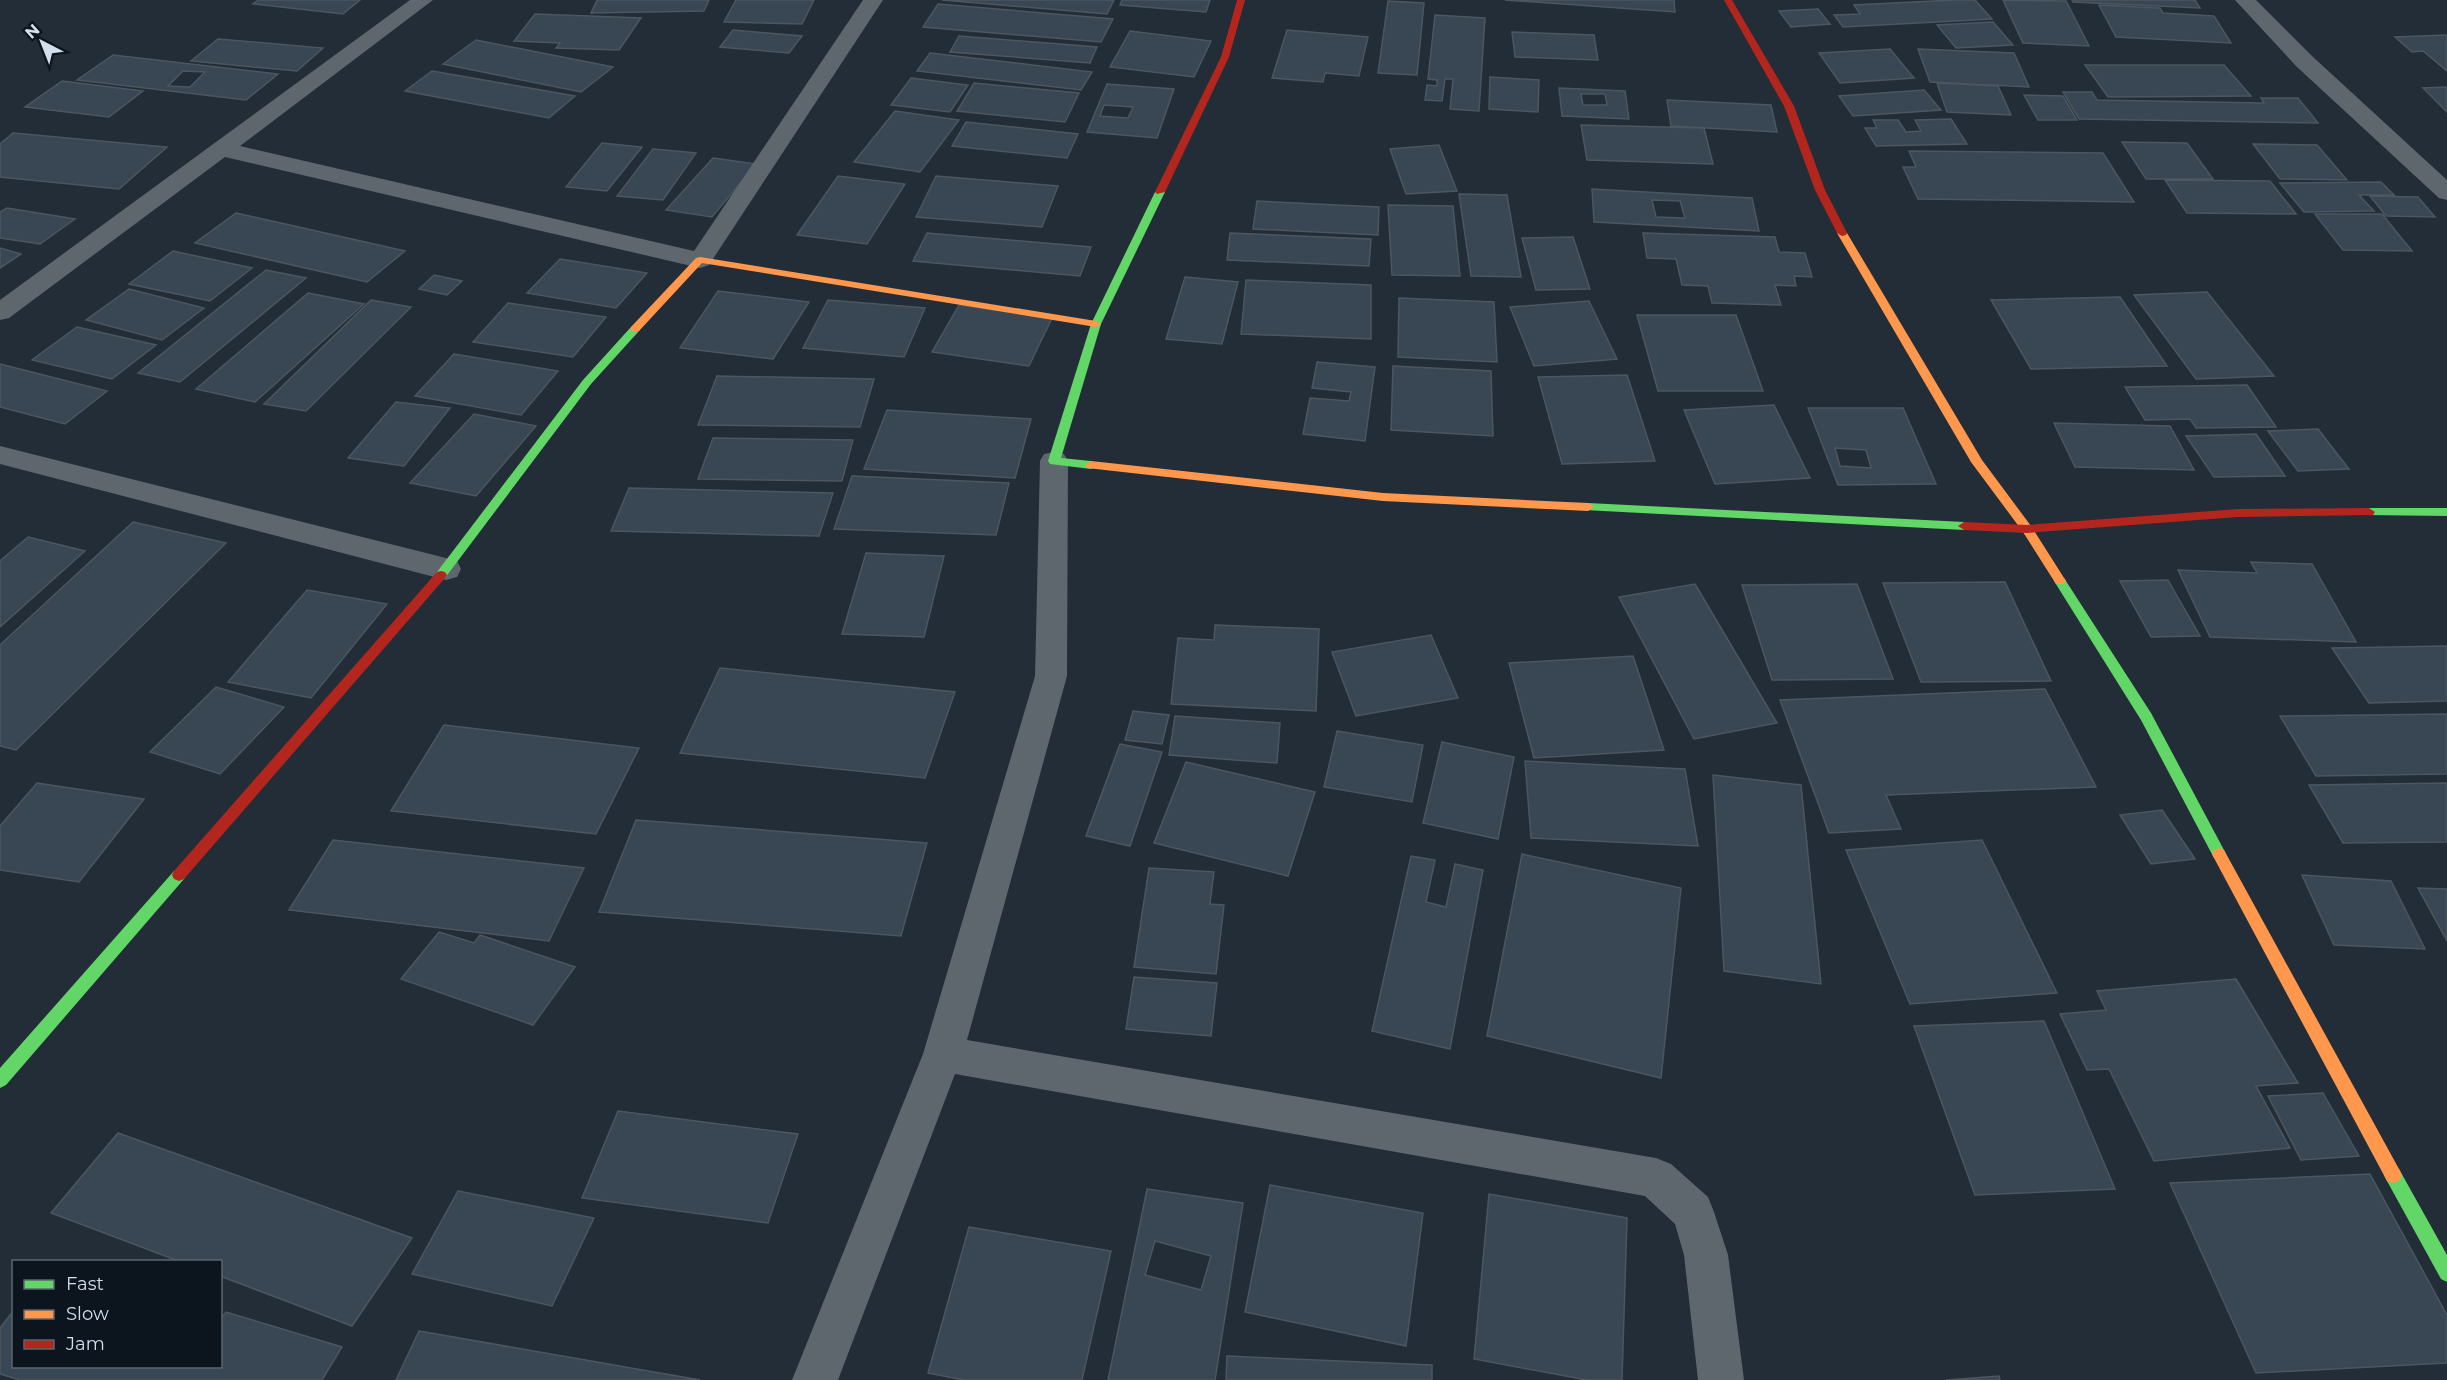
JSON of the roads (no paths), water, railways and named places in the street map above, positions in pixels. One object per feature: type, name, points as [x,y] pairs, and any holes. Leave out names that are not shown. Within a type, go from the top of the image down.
[{"type":"street","points":[[0,312],[423,0]]},
{"type":"street","points":[[0,1080],[446,569],[587,382],[700,260],[873,0]]},
{"type":"street","points":[[815,1380],[943,1054],[1051,676],[1054,461],[1096,324],[1225,57],[1241,0]]},
{"type":"street","points":[[1728,0],[1789,106],[1820,190],[1833,217],[1977,462],[2027,529],[2146,717],[2351,1100],[2447,1273]]},
{"type":"street","points":[[2245,0],[2304,61],[2447,193]]},
{"type":"street","points":[[222,149],[700,260],[1096,324]]},
{"type":"street","points":[[0,455],[446,569]]},
{"type":"street","points":[[1054,461],[1383,497],[2027,529],[2238,513],[2447,512]]},
{"type":"street","points":[[943,1054],[1656,1178],[1693,1212],[1706,1255],[1720,1380]]}]
